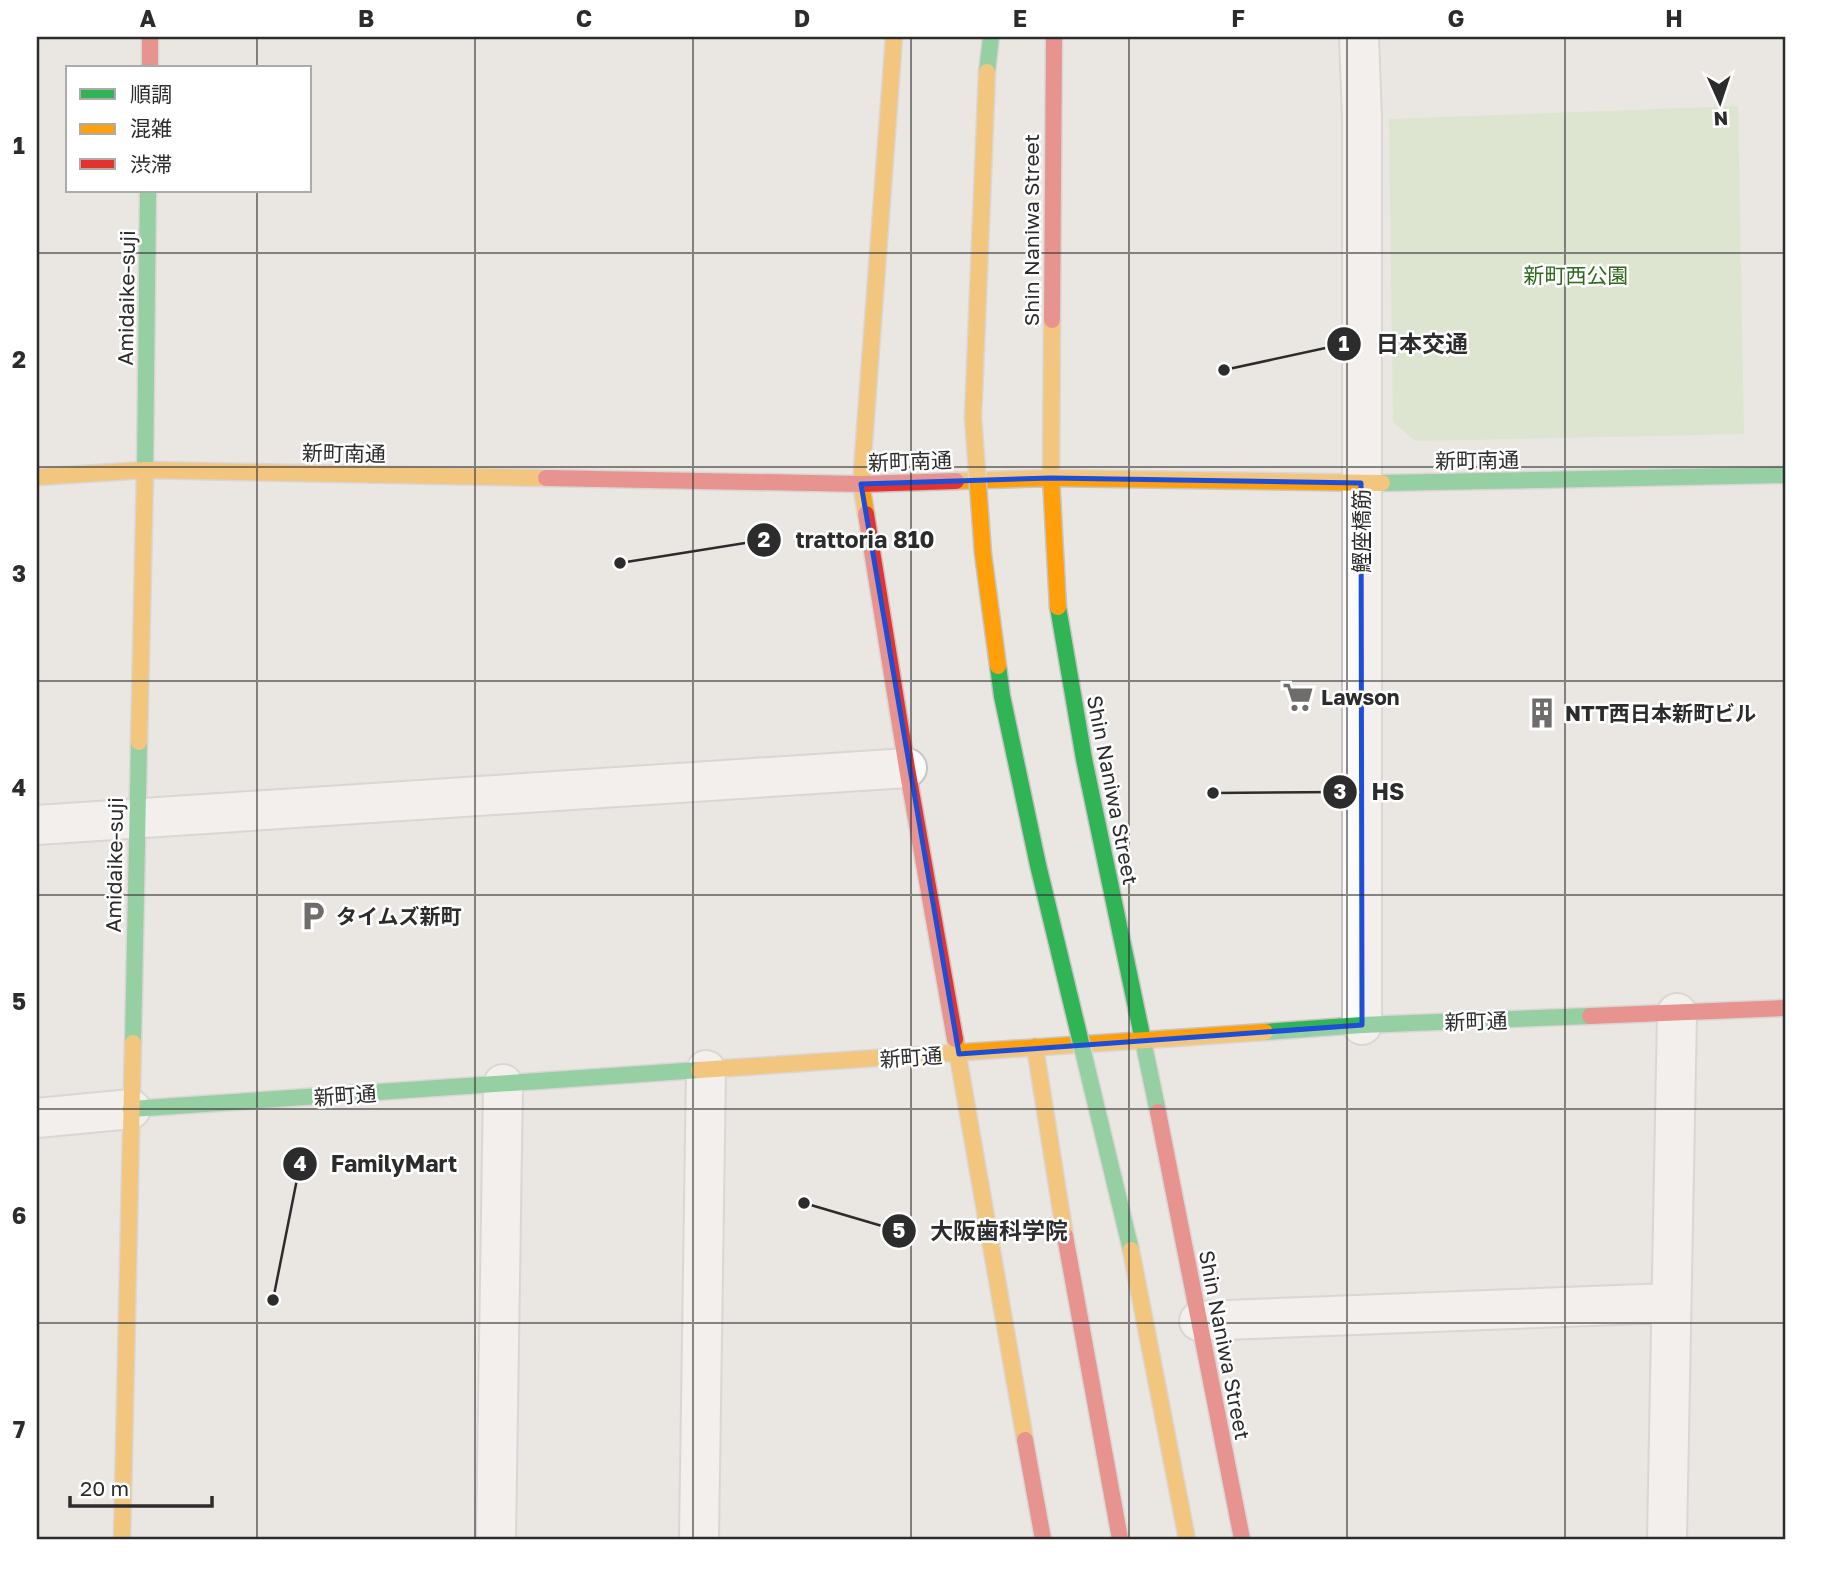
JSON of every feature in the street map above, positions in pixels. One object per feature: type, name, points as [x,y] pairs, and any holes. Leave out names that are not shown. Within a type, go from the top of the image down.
[{"type":"main road","points":[[150,37],[150,66]]},
{"type":"main road","points":[[894,37],[861,484],[907,768],[1043,1539]]},
{"type":"main road","points":[[991,37],[987,72],[973,417],[983,554],[1002,696],[1038,865],[1140,1287],[1187,1539]]},
{"type":"main road","name":"Shin Naniwa Street","points":[[1054,37],[1051,478],[1058,609],[1084,759],[1144,1040],[1242,1539]]},
{"type":"main road","name":"Amidaike-suji","points":[[122,1539],[145,470],[148,192]]},
{"type":"main road","name":"新町南通","points":[[37,477],[145,470],[861,484],[1051,478],[1361,483],[1785,475]]},
{"type":"main road","name":"新町通","points":[[131,1110],[1362,1025],[1785,1008]]},
{"type":"main road","points":[[1035,1047],[1065,1236],[1120,1539]]},
{"type":"street","name":"鰹座橋筋","points":[[1359,37],[1362,118],[1362,1025]]},
{"type":"street","points":[[37,825],[907,768]]},
{"type":"street","points":[[1667,1539],[1677,1013]]},
{"type":"street","points":[[699,1539],[706,1070]]},
{"type":"street","points":[[496,1539],[503,1084]]},
{"type":"street","name":"新町通","points":[[37,1118],[131,1110]]},
{"type":"street","points":[[1199,1321],[1670,1303]]},
{"type":"highlighted area","points":[[1051,478],[1361,483],[1362,1025],[959,1054],[861,484]]},
{"type":"green space","name":"新町西公園","points":[[1738,106],[1744,434],[1415,441],[1393,422],[1389,119]]},
{"type":"traffic: fast","points":[[987,72],[991,37]]},
{"type":"traffic: fast","points":[[145,474],[148,192]]},
{"type":"traffic: fast","points":[[1382,483],[1785,475]]},
{"type":"traffic: fast","points":[[1058,607],[1084,759],[1158,1112]]},
{"type":"traffic: fast","points":[[998,666],[1038,865],[1131,1250]]},
{"type":"traffic: fast","points":[[133,1043],[139,742]]},
{"type":"traffic: fast","points":[[1265,1032],[1362,1025],[1590,1016]]},
{"type":"traffic: fast","points":[[131,1109],[699,1070]]},
{"type":"traffic: slow","points":[[866,514],[861,484],[894,37]]},
{"type":"traffic: slow","points":[[987,72],[973,417],[983,554],[998,666]]},
{"type":"traffic: slow","points":[[1052,320],[1051,478],[1058,607]]},
{"type":"traffic: slow","points":[[37,477],[145,470],[546,478]]},
{"type":"traffic: slow","points":[[139,742],[145,474]]},
{"type":"traffic: slow","points":[[956,481],[1051,478],[1382,483]]},
{"type":"traffic: slow","points":[[699,1070],[1265,1032]]},
{"type":"traffic: slow","points":[[955,1039],[1025,1440]]},
{"type":"traffic: slow","points":[[122,1539],[133,1043]]},
{"type":"traffic: slow","points":[[1035,1047],[1065,1236]]},
{"type":"traffic: slow","points":[[1131,1250],[1187,1539]]},
{"type":"traffic: jam","points":[[150,37],[150,66]]},
{"type":"traffic: jam","points":[[1052,320],[1054,37]]},
{"type":"traffic: jam","points":[[546,478],[861,484],[956,481]]},
{"type":"traffic: jam","points":[[866,514],[955,1039]]},
{"type":"traffic: jam","points":[[1590,1016],[1785,1008]]},
{"type":"traffic: jam","points":[[1158,1112],[1242,1539]]},
{"type":"traffic: jam","points":[[1065,1236],[1120,1539]]},
{"type":"traffic: jam","points":[[1025,1440],[1043,1539]]},
{"type":"place","name":"日本交通","points":[[1224,370]]},
{"type":"place","name":"trattoria 810","points":[[620,563]]},
{"type":"place","name":"Lawson","points":[[1298,697]]},
{"type":"place","name":"NTT西日本新町ビル","points":[[1542,713]]},
{"type":"place","name":"HS","points":[[1213,793]]},
{"type":"place","name":"タイムズ新町","points":[[313,916]]},
{"type":"place","name":"大阪歯科学院","points":[[804,1203]]},
{"type":"place","name":"FamilyMart","points":[[273,1300]]}]
